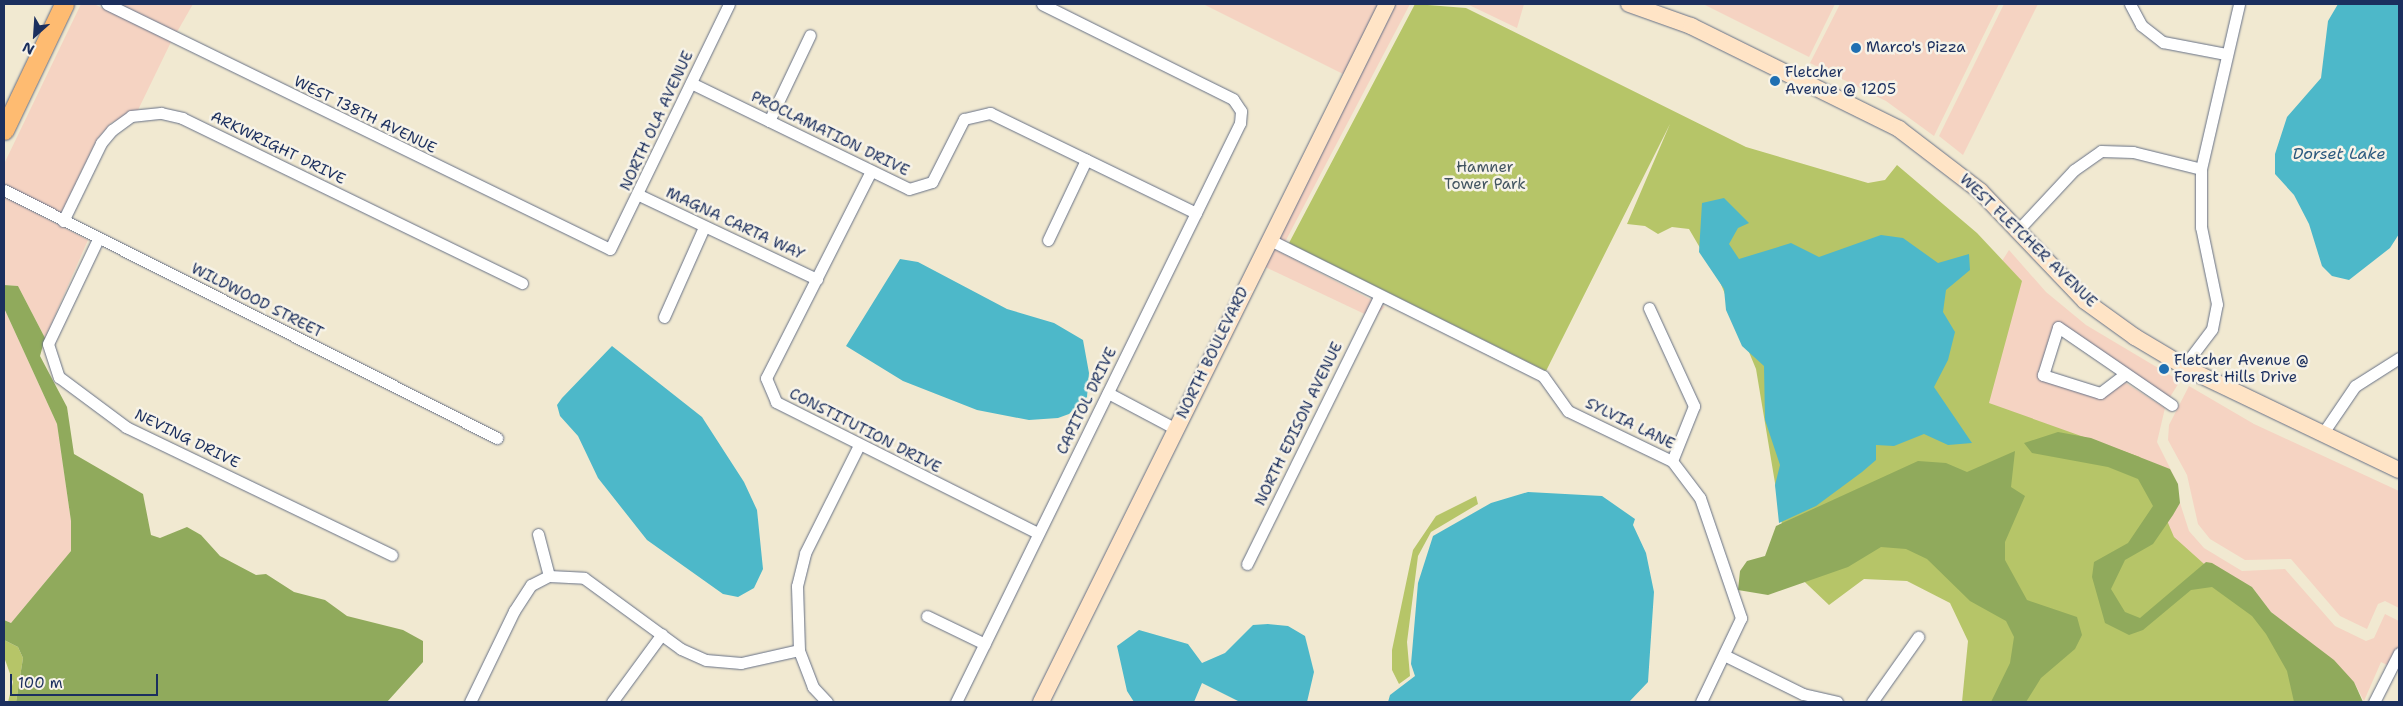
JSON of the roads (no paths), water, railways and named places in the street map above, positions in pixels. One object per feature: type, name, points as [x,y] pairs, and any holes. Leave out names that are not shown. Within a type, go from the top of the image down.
[{"type":"main road","points":[[4,130],[64,4]]},
{"type":"main road","name":"NORTH BOULEVARD","points":[[1041,702],[1268,240],[1387,4]]},
{"type":"main road","name":"WEST FLETCHER AVENUE","points":[[1629,4],[1691,26],[1898,129],[1980,191],[2086,300],[2184,366],[2399,470]]},
{"type":"street","name":"WEST 138TH AVENUE","points":[[107,4],[601,249],[610,249]]},
{"type":"street","name":"NORTH OLA AVENUE","points":[[610,249],[639,195],[729,4]]},
{"type":"street","name":"CAPITOL DRIVE","points":[[956,702],[1240,123],[1241,111],[1233,98],[1042,4]]},
{"type":"street","points":[[2130,4],[2141,25],[2163,42],[2226,54]]},
{"type":"street","points":[[2184,366],[2212,330],[2217,304],[2201,227],[2201,170],[2226,54],[2239,4]]},
{"type":"street","points":[[769,121],[810,35]]},
{"type":"street","name":"PROCLAMATION DRIVE","points":[[691,83],[909,189],[921,189],[932,182],[964,119],[972,114],[990,114],[1196,213]]},
{"type":"street","name":"ARKWRIGHT DRIVE","points":[[63,221],[101,142],[112,130],[131,116],[161,113],[182,118],[522,283]]},
{"type":"street","points":[[2018,230],[2074,170],[2101,151],[2133,152],[2201,170]]},
{"type":"street","points":[[1048,240],[1086,160]]},
{"type":"street","name":"CONSTITUTION DRIVE","points":[[871,171],[766,378],[776,402],[858,447],[1038,533]]},
{"type":"street","name":"WILDWOOD STREET","points":[[4,190],[98,239],[497,438]]},
{"type":"street","name":"MAGNA CARTA WAY","points":[[639,195],[817,279]]},
{"type":"street","points":[[664,317],[704,227]]},
{"type":"street","name":"NEVING DRIVE","points":[[98,239],[48,344],[58,377],[126,428],[392,555]]},
{"type":"street","name":"SYLVIA LANE","points":[[1268,240],[1379,297],[1543,376],[1568,411],[1672,461],[1700,498],[1742,618],[1701,702]]},
{"type":"street","name":"NORTH EDISON AVENUE","points":[[1247,564],[1379,297]]},
{"type":"street","points":[[1649,308],[1694,406],[1672,461]]},
{"type":"street","points":[[2124,375],[2100,392],[2043,375],[2058,327],[2124,375],[2172,405]]},
{"type":"street","points":[[2323,433],[2355,386],[2399,358]]},
{"type":"street","points":[[1108,394],[1176,429]]},
{"type":"street","points":[[827,702],[813,687],[799,650],[795,611],[802,562],[858,447]]},
{"type":"street","points":[[538,534],[549,576]]},
{"type":"street","points":[[470,702],[514,610],[531,585],[549,576],[584,578],[690,654],[720,663],[753,662],[799,650]]},
{"type":"street","points":[[927,616],[984,644]]},
{"type":"street","points":[[612,702],[662,634]]},
{"type":"street","points":[[1872,702],[1918,637]]},
{"type":"street","points":[[2374,702],[2399,653]]},
{"type":"street","points":[[1724,655],[1803,694],[1837,702]]},
{"type":"water","name":"Dorset Lake","points":[[2338,4],[2399,4],[2399,234],[2390,248],[2349,280],[2332,276],[2322,266],[2309,224],[2294,195],[2275,174],[2275,154],[2287,117],[2321,78],[2328,21]]},
{"type":"water","points":[[1724,198],[1749,223],[1738,228],[1729,244],[1739,259],[1791,243],[1819,257],[1881,235],[1903,238],[1938,263],[1969,254],[1970,270],[1946,290],[1943,312],[1955,332],[1948,360],[1934,387],[1972,443],[1948,445],[1924,434],[1894,446],[1876,445],[1876,460],[1862,472],[1816,506],[1779,523],[1775,485],[1780,465],[1765,420],[1764,366],[1742,346],[1726,310],[1724,289],[1699,252],[1702,203]]},
{"type":"water","points":[[900,259],[918,262],[1007,309],[1054,323],[1083,340],[1089,373],[1087,397],[1069,414],[1058,418],[1029,420],[977,410],[903,381],[846,346]]},
{"type":"water","points":[[612,346],[702,417],[744,482],[757,510],[763,569],[754,588],[738,597],[723,594],[647,540],[598,478],[578,436],[560,416],[557,405],[562,398]]},
{"type":"water","points":[[1528,492],[1602,496],[1635,519],[1633,525],[1646,553],[1654,592],[1648,682],[1629,702],[1388,702],[1390,695],[1415,676],[1411,664],[1418,583],[1433,536],[1491,503]]},
{"type":"water","points":[[1253,625],[1288,626],[1305,636],[1314,672],[1307,702],[1240,702],[1202,683],[1194,702],[1134,702],[1127,691],[1117,646],[1139,630],[1188,644],[1202,663],[1225,653]]},
{"type":"place","name":"Marco's Pizza","points":[[1856,48]]},
{"type":"place","name":"Fletcher Avenue @ 1205","points":[[1775,81]]},
{"type":"place","name":"Fletcher Avenue @ Forest Hills Drive","points":[[2164,369]]},
{"type":"park label","name":"Hamner Tower Park","points":[[1485,176]]}]
